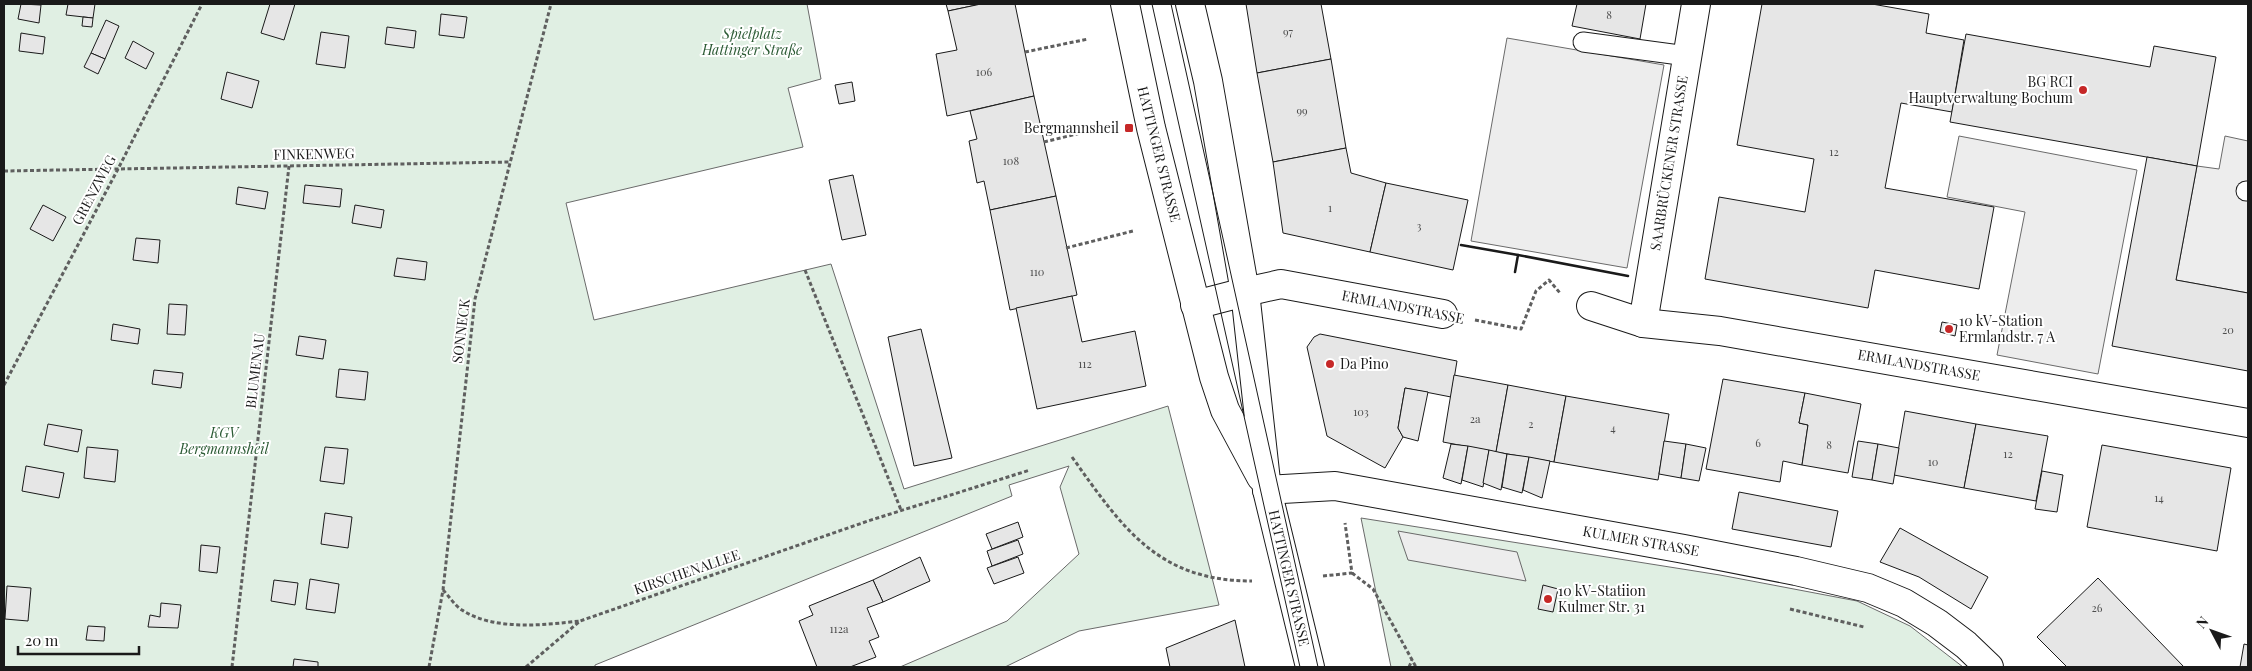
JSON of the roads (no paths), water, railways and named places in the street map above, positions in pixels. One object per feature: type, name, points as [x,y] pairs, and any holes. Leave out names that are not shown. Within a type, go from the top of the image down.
[{"type":"street","name":"HATTINGER STRASSE","points":[[1124,4],[1152,128],[1214,377],[1225,410],[1267,490]]},
{"type":"street","name":"HATTINGER STRASSE","points":[[1190,4],[1208,81],[1245,292],[1267,490],[1310,667]]},
{"type":"street","name":"SAARBRÜCKENER STRASSE","points":[[1642,323],[1696,4]]},
{"type":"street","name":"ERMLANDSTRASSE","points":[[1245,292],[1281,284],[1443,314]]},
{"type":"street","points":[[1196,305],[1245,292]]},
{"type":"street","name":"ERMLANDSTRASSE","points":[[1591,306],[1642,323],[1720,331],[2248,423]]},
{"type":"street","name":"KULMER STRASSE","points":[[1267,490],[1335,486],[1700,552],[1796,571],[1868,588],[1904,603],[1937,622],[1966,644],[1989,667]]},
{"type":"lane","points":[[1583,42],[1687,56]]},
{"type":"tram line","points":[[1152,4],[1300,667]]},
{"type":"tram line","points":[[1171,4],[1318,667]]},
{"type":"place","name":"BG RCI Hauptverwaltung Bochum","points":[[2083,90]]},
{"type":"place","name":"Bergmannsheil","points":[[1129,128]]},
{"type":"place","name":"10 kV-Station Ermlandstr. 7 A","points":[[1949,329]]},
{"type":"place","name":"Da Pino","points":[[1330,364]]},
{"type":"place","name":"10 kV-Statiion Kulmer Str. 31","points":[[1548,599]]},
{"type":"park label","name":"Spielplatz Hattinger Straße","points":[[752,42]]},
{"type":"park label","name":"KGV Bergmannsheil","points":[[224,442]]}]
